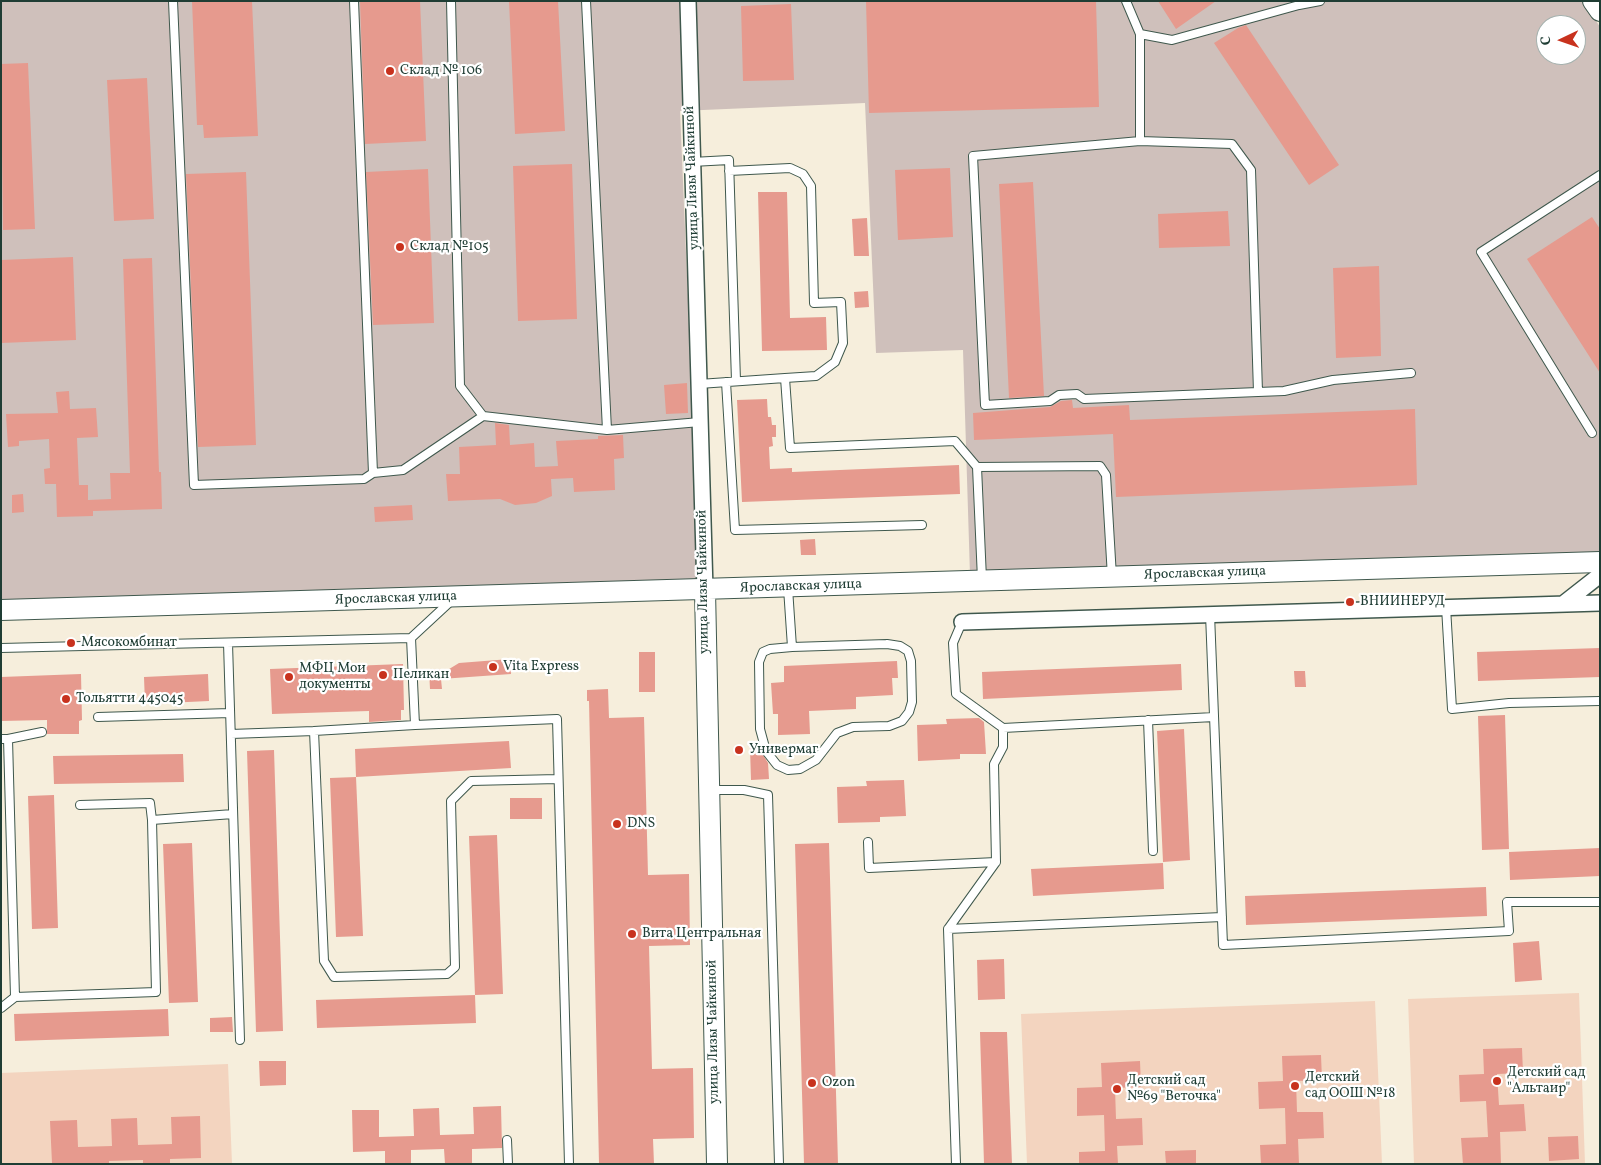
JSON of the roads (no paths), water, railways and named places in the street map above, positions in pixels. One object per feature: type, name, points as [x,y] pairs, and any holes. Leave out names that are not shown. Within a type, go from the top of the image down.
[{"type":"main road","points":[[1593,1],[1600,11]]},
{"type":"main road","name":"Ярославская улица","points":[[1,610],[788,588],[1600,562]]},
{"type":"main road","name":"улица Лизы Чайкиной","points":[[705,590],[717,1164]]},
{"type":"street","name":"улица Лизы Чайкиной","points":[[688,1],[705,590]]},
{"type":"street","points":[[1563,604],[1600,575]]},
{"type":"street","points":[[962,622],[1600,603]]},
{"type":"lane","points":[[173,1],[194,485],[364,479],[373,472],[403,470],[483,416],[606,430],[700,422]]},
{"type":"lane","points":[[354,1],[373,472]]},
{"type":"lane","points":[[451,1],[460,386],[483,416]]},
{"type":"lane","points":[[586,1],[606,430]]},
{"type":"lane","points":[[1126,1],[1140,34],[1140,141]]},
{"type":"lane","points":[[1140,34],[1172,40],[1297,3],[1320,1]]},
{"type":"lane","points":[[1258,392],[1251,170],[1232,144],[1140,141],[973,156],[984,405],[1050,401],[1059,395],[1077,394],[1084,399],[1284,391],[1333,380],[1411,373]]},
{"type":"lane","points":[[692,162],[729,160],[736,381]]},
{"type":"lane","points":[[699,384],[816,376],[835,362],[843,343],[841,302],[814,303],[810,186],[803,174],[790,168],[729,171]]},
{"type":"lane","points":[[1592,433],[1481,252],[1600,175]]},
{"type":"lane","points":[[785,378],[790,448],[955,441],[977,467],[982,582]]},
{"type":"lane","points":[[726,382],[735,530],[922,525]]},
{"type":"lane","points":[[977,467],[1100,466],[1106,474],[1112,577]]},
{"type":"lane","points":[[788,588],[792,647]]},
{"type":"lane","points":[[1,648],[411,638],[454,597]]},
{"type":"lane","points":[[1446,607],[1452,709],[1486,707],[1509,702],[1600,701]]},
{"type":"lane","points":[[1210,614],[1223,945],[1509,931],[1507,902],[1600,902]]},
{"type":"lane","points":[[962,622],[954,644],[956,694],[1003,728],[1214,717]]},
{"type":"lane","points":[[411,638],[414,725]]},
{"type":"lane","points":[[228,643],[240,1040]]},
{"type":"lane","points":[[887,644],[900,646],[908,651],[911,661],[912,702],[908,712],[902,721],[889,726],[853,727],[837,733],[816,760],[800,769],[788,770],[777,765],[766,751],[760,730],[759,662],[762,652],[770,649],[792,647],[887,644]]},
{"type":"lane","points":[[98,717],[230,713]]},
{"type":"lane","points":[[231,734],[556,718],[569,1164]]},
{"type":"lane","points":[[1148,720],[1153,852]]},
{"type":"lane","points":[[956,1164],[948,929],[996,862],[994,764],[1003,747],[1003,728]]},
{"type":"lane","points":[[314,731],[324,961],[334,977],[448,974],[455,967],[451,801],[471,781],[558,779]]},
{"type":"lane","points":[[15,997],[4,739],[42,732]]},
{"type":"lane","points":[[709,790],[744,790],[768,795],[779,1164]]},
{"type":"lane","points":[[1,1008],[15,997],[156,992],[150,803],[80,805]]},
{"type":"lane","points":[[152,820],[233,814]]},
{"type":"lane","points":[[868,842],[869,868],[996,862]]},
{"type":"lane","points":[[948,929],[1222,917]]},
{"type":"lane","points":[[507,1140],[508,1164]]},
{"type":"place","name":"Склад № 106","points":[[390,71]]},
{"type":"place","name":"Склад №105","points":[[400,247]]},
{"type":"place","name":"ВНИИНЕРУД","points":[[1350,602]]},
{"type":"place","name":"Мясокомбинат","points":[[71,643]]},
{"type":"place","name":"Vita Express","points":[[493,667]]},
{"type":"place","name":"Пеликан","points":[[383,675]]},
{"type":"place","name":"МФЦ Мои документы","points":[[289,677]]},
{"type":"place","name":"Тольятти 445045","points":[[66,699]]},
{"type":"place","name":"Универмаг","points":[[739,750]]},
{"type":"place","name":"DNS","points":[[617,824]]},
{"type":"place","name":"Вита Центральная","points":[[632,934]]},
{"type":"place","name":"Детский сад \"Альтаир\"","points":[[1497,1081]]},
{"type":"place","name":"Ozon","points":[[812,1083]]},
{"type":"place","name":"Детский сад ООШ №18","points":[[1295,1086]]},
{"type":"place","name":"Детский сад №69 \"Веточка\"","points":[[1117,1089]]}]
